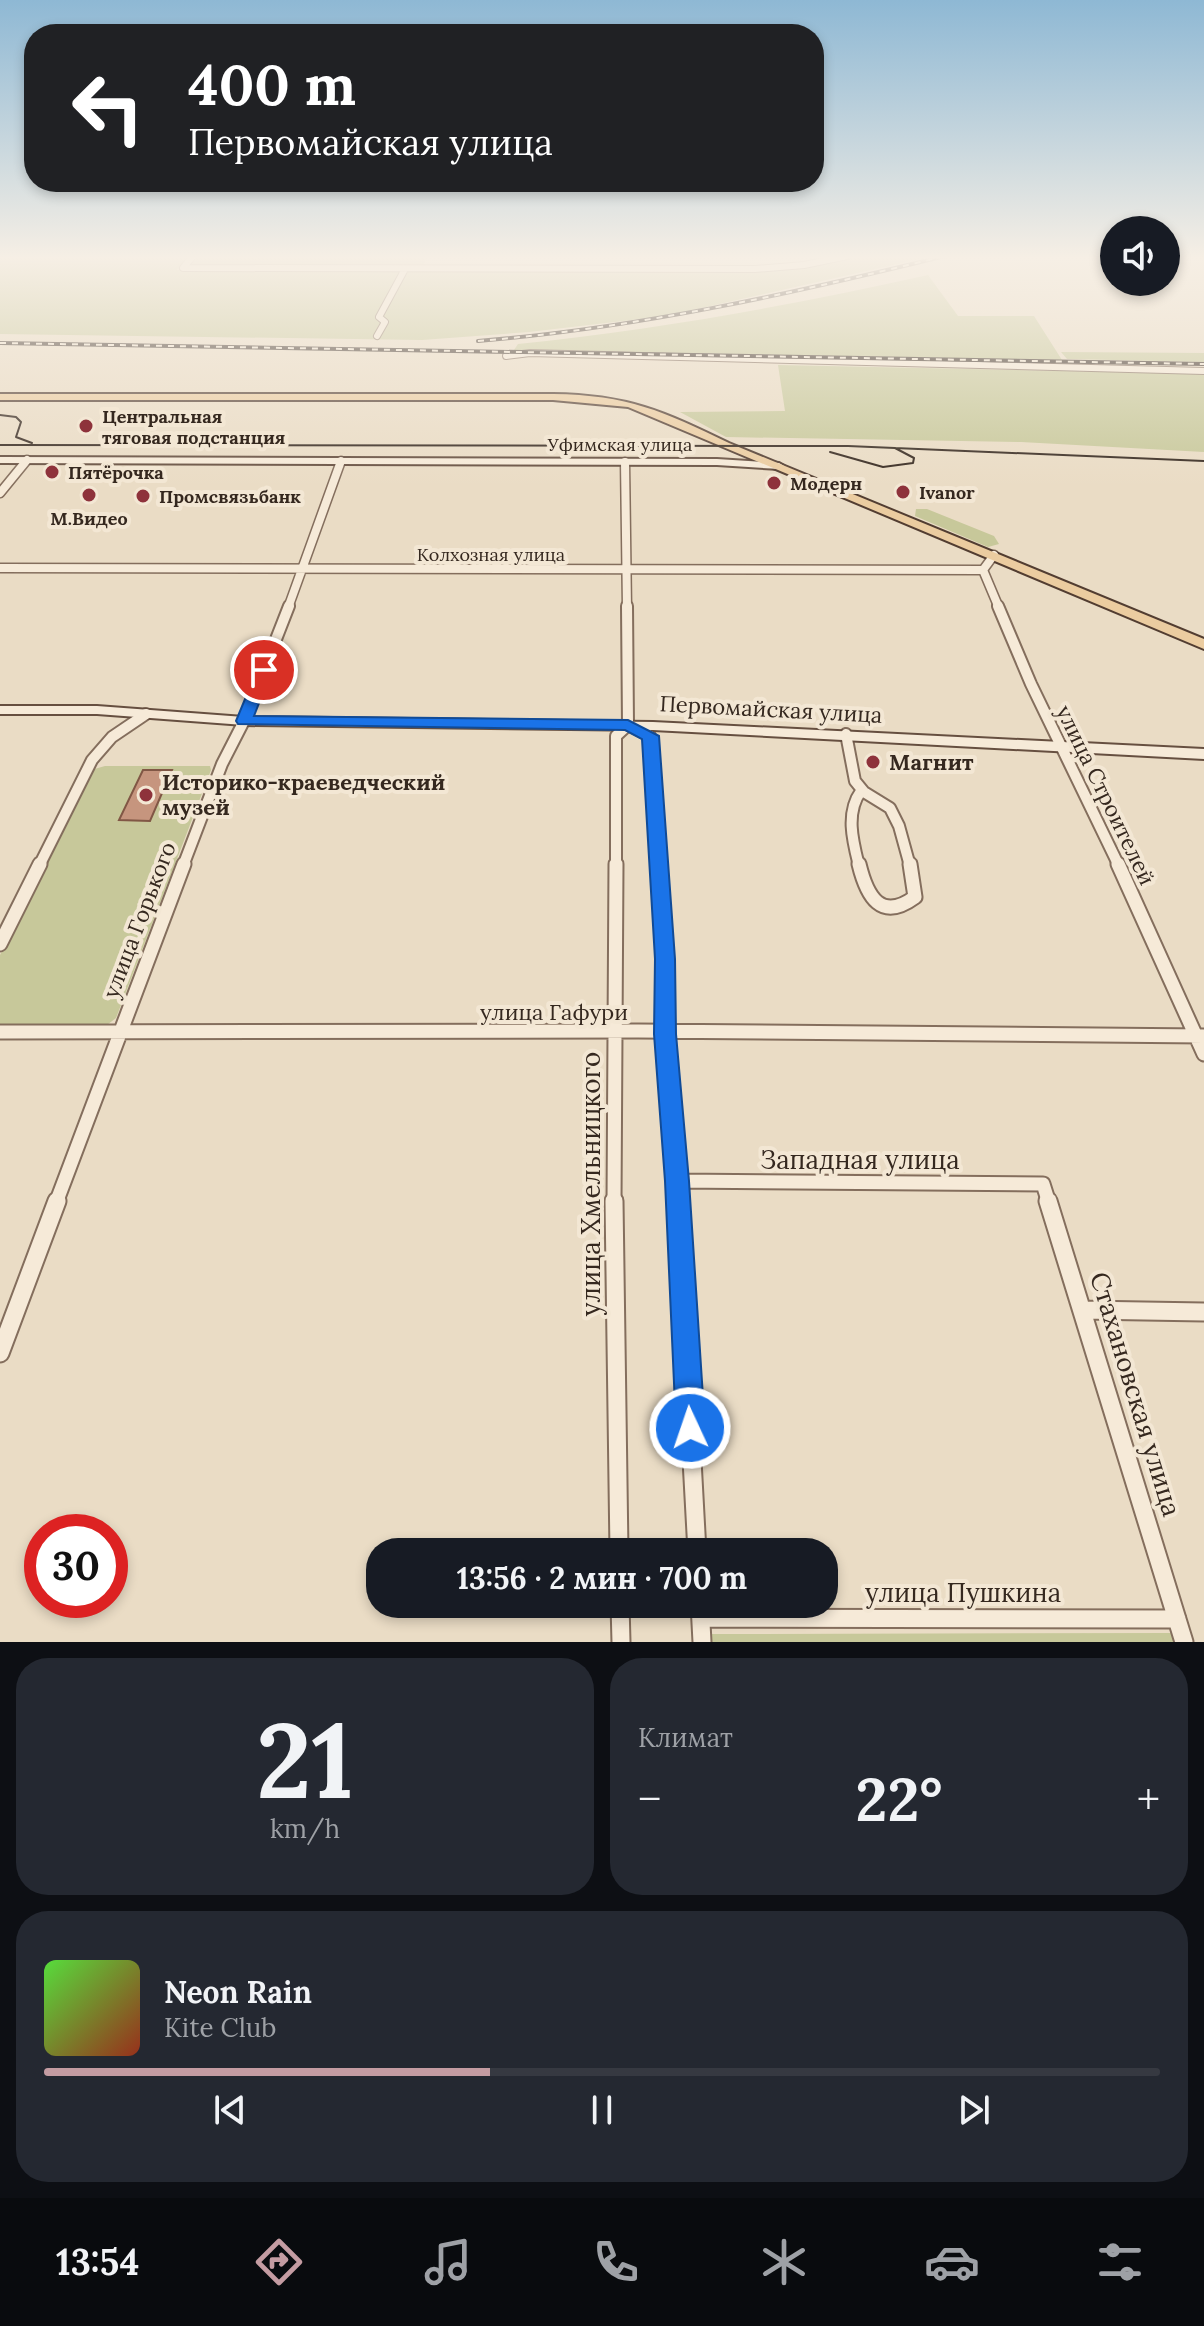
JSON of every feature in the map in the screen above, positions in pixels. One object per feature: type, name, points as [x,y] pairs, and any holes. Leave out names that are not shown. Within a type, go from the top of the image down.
[{"type":"main road","points":[[0,397],[574,397],[639,407],[779,466]]},
{"type":"main road","name":"Уфимская улица","points":[[779,466],[1204,644]]},
{"type":"street","points":[[506,356],[545,354],[1204,371]]},
{"type":"street","name":"Уфимская улица","points":[[0,460],[625,462],[779,466]]},
{"type":"street","points":[[0,493],[27,460]]},
{"type":"street","name":"улица Горького","points":[[0,1353],[222,764],[244,721],[285,619],[300,569],[341,461]]},
{"type":"street","name":"улица Хмельницкого","points":[[619,1538],[613,1259],[617,1032],[616,736],[628,725],[625,462]]},
{"type":"street","points":[[983,570],[994,555]]},
{"type":"street","name":"Колхозная улица","points":[[0,568],[983,570]]},
{"type":"street","name":"улица Строителей","points":[[983,570],[1061,746],[1200,1036],[1204,1054]]},
{"type":"street","name":"Первомайская улица","points":[[0,710],[97,710],[244,721],[628,725],[1204,754]]},
{"type":"street","points":[[0,944],[92,760],[112,737],[146,714]]},
{"type":"street","points":[[628,725],[650,736],[696,1538]]},
{"type":"street","points":[[846,734],[855,783],[861,791],[886,803],[893,812],[915,897],[901,907],[877,903],[864,882],[852,821],[855,799],[861,791]]},
{"type":"street","name":"улица Гафури","points":[[0,1032],[1200,1036]]},
{"type":"street","name":"Западная улица","points":[[677,1181],[1043,1184]]},
{"type":"street","name":"Стахановская улица","points":[[1043,1184],[1184,1642]]},
{"type":"street","points":[[1084,1310],[1204,1312]]},
{"type":"street","name":"улица Пушкина","points":[[838,1613],[1177,1619]]},
{"type":"street","points":[[620,1618],[621,1642]]},
{"type":"street","points":[[700,1618],[702,1642]]},
{"type":"green space","points":[[0,333],[521,333],[422,340]]},
{"type":"green space","points":[[616,333],[1045,333],[1062,360],[514,350],[518,344]]},
{"type":"green space","points":[[1061,352],[1204,353],[1204,362],[1067,359]]},
{"type":"green space","points":[[778,365],[1204,374],[1204,452],[1021,442],[726,437],[680,412],[785,411]]},
{"type":"green space","points":[[916,509],[927,509],[994,536],[999,544],[988,547],[915,516]]},
{"type":"green space","points":[[105,766],[210,766],[211,770],[116,1018],[103,1028],[0,1025],[0,955],[91,770]]},
{"type":"green space","points":[[1174,1633],[1177,1642],[712,1642],[711,1634]]},
{"type":"building","name":"Историко-краеведческий музей","points":[[143,770],[172,770],[150,821],[119,820]]},
{"type":"tram line","points":[[0,415],[16,417],[21,422],[16,437],[32,443]]},
{"type":"tram line","points":[[0,445],[848,446],[1204,461]]},
{"type":"tram line","points":[[830,452],[883,467],[913,463],[914,458],[895,448]]},
{"type":"railway","points":[[478,341],[557,333]]},
{"type":"railway","points":[[0,343],[1204,364]]},
{"type":"place","name":"Центральная тяговая подстанция","points":[[86,426]]},
{"type":"place","name":"Пятёрочка","points":[[52,472]]},
{"type":"place","name":"Модерн","points":[[774,483]]},
{"type":"place","name":"Ivanor","points":[[903,492]]},
{"type":"place","name":"М.Видео","points":[[89,495]]},
{"type":"place","name":"Промсвязьбанк","points":[[143,496]]},
{"type":"place","name":"Магнит","points":[[873,762]]},
{"type":"place","name":"Историко-краеведческий музей","points":[[146,795]]},
{"type":"route","points":[[264,670],[244,721],[628,725],[650,736],[690,1428]]}]
